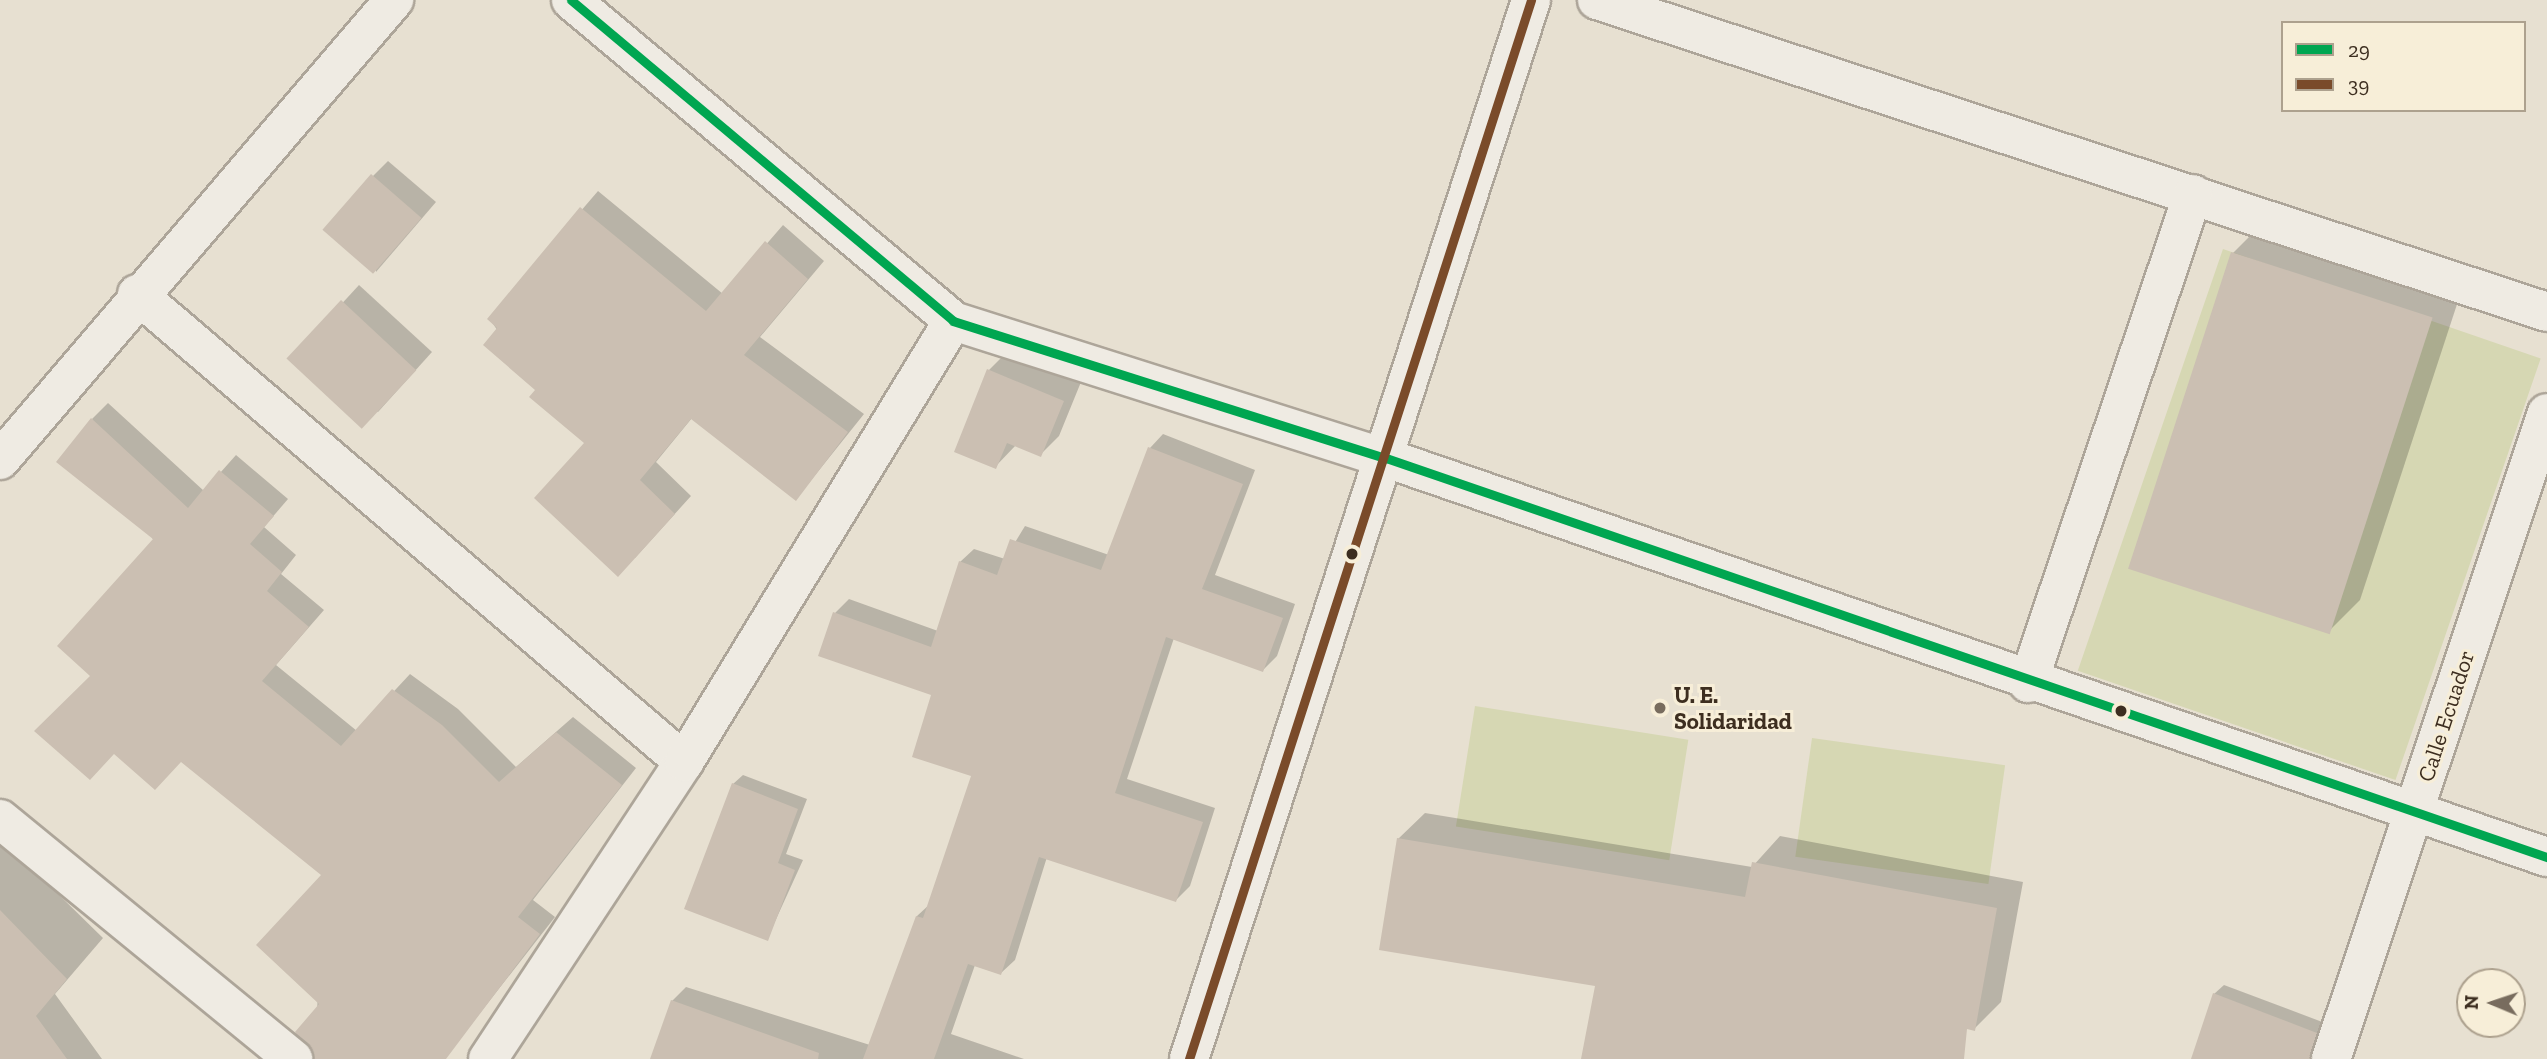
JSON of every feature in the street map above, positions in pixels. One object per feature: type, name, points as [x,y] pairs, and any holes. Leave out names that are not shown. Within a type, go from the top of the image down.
[{"type":"street","points":[[0,460],[137,294],[394,0]]},
{"type":"street","points":[[571,0],[953,321],[1386,458],[2028,683],[2413,815],[2547,857]]},
{"type":"street","points":[[1189,1059],[1386,458],[1531,0]]},
{"type":"street","points":[[1597,0],[2547,312]]},
{"type":"street","points":[[2028,683],[2193,194]]},
{"type":"street","points":[[137,294],[684,762]]},
{"type":"street","points":[[488,1059],[684,762],[953,321]]},
{"type":"street","name":"Calle Ecuador","points":[[2331,1059],[2547,413]]},
{"type":"street","points":[[0,819],[293,1059]]},
{"type":"green space","points":[[2223,249],[2541,358],[2395,780],[2078,671]]},
{"type":"green space","points":[[1475,706],[1688,740],[1669,860],[1456,826]]},
{"type":"green space","points":[[1812,738],[2005,765],[1988,884],[1795,857]]},
{"type":"building","points":[[371,174],[422,218],[373,274],[322,230]]},
{"type":"building","points":[[580,207],[706,311],[765,241],[808,279],[744,355],[848,432],[796,501],[691,419],[640,480],[675,514],[618,577],[534,498],[584,443],[529,397],[535,390],[483,345],[497,328],[487,319]]},
{"type":"building","points":[[2231,252],[2433,318],[2330,634],[2128,569]]},
{"type":"building","points":[[341,300],[416,370],[362,429],[286,359]]},
{"type":"building","points":[[987,369],[1064,401],[1041,457],[1007,443],[996,469],[954,452]]},
{"type":"building","points":[[91,418],[188,508],[219,470],[274,516],[250,544],[282,572],[267,591],[309,627],[262,681],[341,746],[392,689],[442,725],[499,782],[556,732],[622,785],[518,917],[540,934],[446,1059],[314,1059],[295,1032],[319,1004],[256,945],[321,875],[181,762],[155,790],[114,754],[90,780],[34,731],[90,676],[57,646],[153,539],[56,462]]},
{"type":"building","points":[[1148,447],[1243,484],[1202,589],[1283,618],[1263,672],[1166,637],[1115,793],[1203,822],[1176,902],[1039,857],[1001,975],[968,964],[934,1059],[863,1059],[916,916],[923,918],[971,776],[912,757],[931,695],[818,656],[833,612],[931,647],[959,561],[997,575],[1010,539],[1101,570]]},
{"type":"building","points":[[732,783],[798,809],[778,863],[795,870],[768,941],[684,909]]},
{"type":"building","points":[[1397,838],[1745,897],[1752,862],[1997,908],[1975,1031],[1967,1029],[1964,1059],[1581,1059],[1595,986],[1379,950]]},
{"type":"building","points":[[0,910],[67,979],[36,1016],[67,1059],[0,1059]]},
{"type":"building","points":[[2213,993],[2317,1033],[2310,1059],[2191,1059]]},
{"type":"building","points":[[671,1000],[819,1053],[818,1059],[650,1059]]},
{"type":"transit line","name":"29","points":[[571,0],[953,321],[1386,458],[2547,857]]},
{"type":"transit line","name":"39","points":[[1189,1059],[1531,0]]},
{"type":"place","name":"U. E. Solidaridad","points":[[1660,708]]}]
